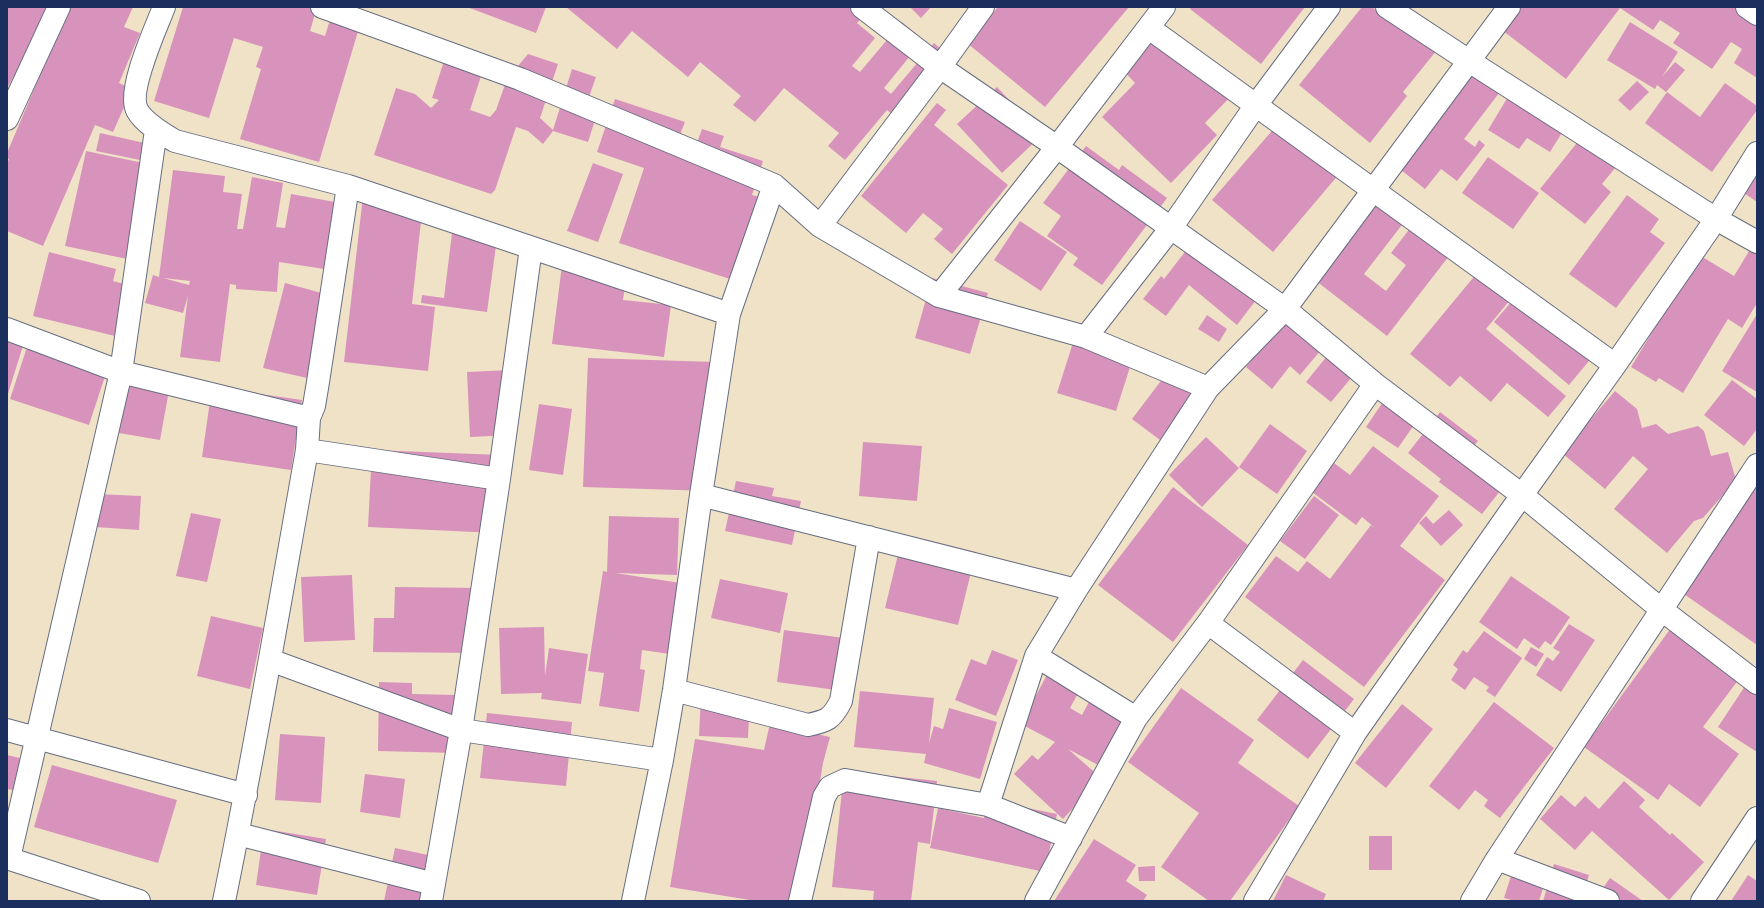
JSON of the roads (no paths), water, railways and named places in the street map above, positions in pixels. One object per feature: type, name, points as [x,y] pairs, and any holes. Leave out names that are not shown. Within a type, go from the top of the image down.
[{"type":"street","points":[[7,119],[59,7]]},
{"type":"street","points":[[164,7],[136,81],[134,101],[137,110],[156,130],[175,141],[348,186],[729,314]]},
{"type":"street","points":[[322,7],[520,79],[774,185],[820,226],[939,296],[1086,337],[1208,388]]},
{"type":"street","points":[[862,7],[940,67],[1057,147],[1285,309],[1375,384],[1522,495],[1662,610],[1757,683]]},
{"type":"street","points":[[820,226],[940,67],[983,7]]},
{"type":"street","points":[[939,296],[1057,147],[1164,7]]},
{"type":"street","points":[[1086,337],[1171,228],[1256,105],[1329,7]]},
{"type":"street","points":[[1387,7],[1716,219],[1757,242]]},
{"type":"street","points":[[988,804],[1036,656],[1076,590],[1208,388],[1285,309],[1509,7]]},
{"type":"street","points":[[1747,7],[1757,14]]},
{"type":"street","points":[[1149,28],[1374,189],[1616,366]]},
{"type":"street","points":[[139,901],[8,858],[121,372],[156,130]]},
{"type":"street","points":[[1254,901],[1355,734],[1522,495],[1616,366],[1716,219],[1757,153]]},
{"type":"street","points":[[633,901],[662,760],[674,690],[701,495],[729,314],[774,185]]},
{"type":"street","points":[[224,901],[246,795],[307,450],[309,418],[314,406],[348,186]]},
{"type":"street","points":[[238,834],[432,893],[461,730],[499,478],[531,248]]},
{"type":"street","points":[[7,329],[121,372],[309,418]]},
{"type":"street","points":[[1036,901],[1136,718],[1208,623],[1375,384]]},
{"type":"street","points":[[307,450],[499,478]]},
{"type":"street","points":[[1472,901],[1497,859],[1757,464]]},
{"type":"street","points":[[701,495],[1076,590]]},
{"type":"street","points":[[674,690],[808,725],[824,722],[834,715],[841,702],[868,538]]},
{"type":"street","points":[[1208,623],[1355,734]]},
{"type":"street","points":[[1036,656],[1136,718]]},
{"type":"street","points":[[270,660],[461,730],[662,760]]},
{"type":"street","points":[[7,730],[246,795]]},
{"type":"street","points":[[800,901],[824,797],[830,787],[845,780],[988,804],[1071,838]]},
{"type":"street","points":[[1702,901],[1757,818]]},
{"type":"street","points":[[1497,859],[1608,901]]}]
